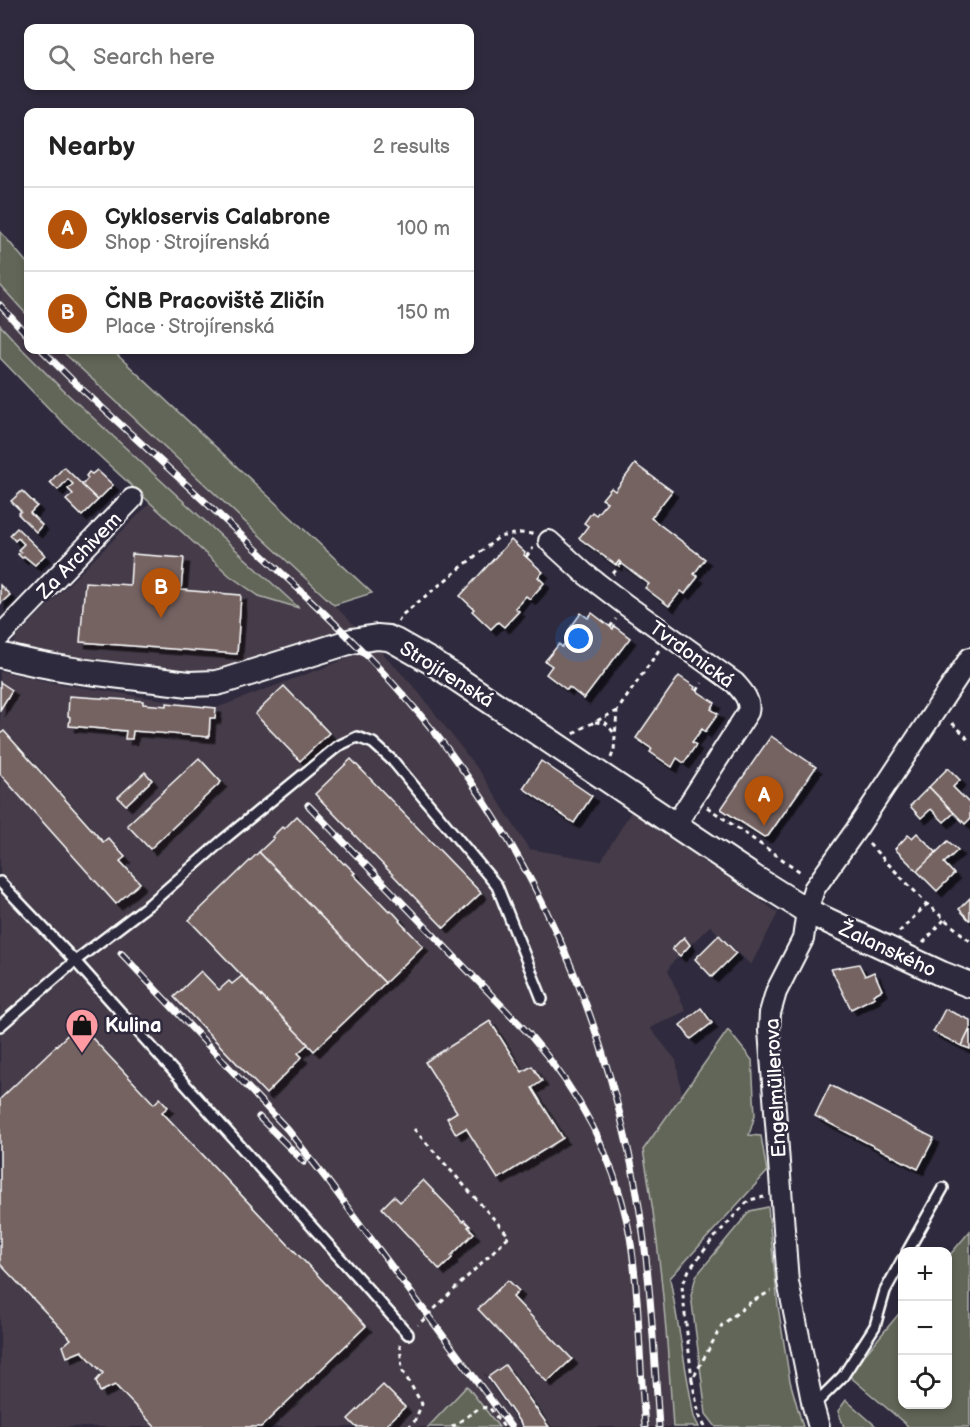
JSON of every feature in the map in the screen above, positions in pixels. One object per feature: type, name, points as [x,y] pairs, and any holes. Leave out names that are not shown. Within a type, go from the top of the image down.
[{"type":"street","name":"Za Archivem","points":[[0,636],[132,499]]},
{"type":"street","name":"Tvrdonická","points":[[542,538],[584,573],[668,636],[735,682],[744,693],[749,708],[743,721],[676,824]]},
{"type":"street","name":"Strojírenská","points":[[0,655],[67,669],[189,684],[207,684],[224,681],[352,641],[377,637],[388,638],[432,662],[807,911]]},
{"type":"street","name":"Engelmüllerova","points":[[819,1427],[788,1282],[769,1030],[771,1013],[776,992],[803,939],[807,911],[814,889],[970,658]]},
{"type":"street","name":"Žalanského","points":[[807,911],[970,985]]},
{"type":"lane","points":[[0,1026],[75,961],[151,903],[222,840],[338,746],[357,737],[373,744],[393,761],[497,886],[542,999]]},
{"type":"lane","points":[[0,882],[75,961],[408,1334]]},
{"type":"lane","points":[[909,1247],[943,1188]]},
{"type":"lane","points":[[813,1407],[843,1376],[875,1326],[885,1291],[898,1269]]},
{"type":"path","points":[[402,615],[499,537],[519,533],[542,538]]},
{"type":"path","points":[[609,764],[614,750],[617,711],[668,636]]},
{"type":"path","points":[[569,739],[580,729],[617,711]]},
{"type":"path","points":[[594,723],[606,723],[614,734]]},
{"type":"path","points":[[952,723],[970,743]]},
{"type":"path","points":[[702,803],[806,875]]},
{"type":"path","points":[[870,844],[927,904],[970,941]]},
{"type":"path","points":[[894,938],[927,904]]},
{"type":"path","points":[[917,948],[944,920]]},
{"type":"path","points":[[409,1427],[414,1422],[422,1404],[402,1370],[400,1341],[429,1316],[509,1236],[414,1129]]},
{"type":"path","points":[[705,1427],[699,1415],[692,1380],[682,1286],[688,1270],[749,1200],[768,1196],[781,1187]]},
{"type":"path","points":[[692,1380],[722,1325],[751,1302],[788,1282]]},
{"type":"path","points":[[452,1427],[479,1408],[489,1407],[504,1427]]},
{"type":"shaded area","points":[[0,285],[24,312],[24,351],[0,325]]},
{"type":"shaded area","points":[[27,354],[65,354],[317,588],[416,689],[481,773],[529,849],[601,861],[633,808],[778,913],[751,965],[710,926],[671,964],[668,971],[686,1011],[650,1028],[676,1060],[682,1095],[643,1150],[660,1265],[673,1427],[523,1427],[483,1373],[520,1427],[499,1427],[467,1387],[428,1427],[0,1427],[0,671],[54,683],[216,708],[349,658],[329,638],[240,666],[195,675],[69,659],[11,648],[17,636],[151,502],[230,576],[259,596],[297,607]]},
{"type":"green space","points":[[0,231],[24,259],[24,312],[0,285]]},
{"type":"green space","points":[[0,325],[24,351],[24,354],[27,354],[299,608],[259,596],[230,576],[60,420],[0,358]]},
{"type":"green space","points":[[65,354],[116,354],[372,593],[334,605]]},
{"type":"green space","points":[[728,1030],[752,1060],[755,1115],[749,1135],[761,1136],[767,1172],[670,1278],[694,1417],[699,1427],[673,1427],[658,1254],[643,1150]]},
{"type":"green space","points":[[768,1207],[778,1306],[790,1381],[803,1427],[716,1427],[706,1414],[691,1295],[696,1276],[750,1211]]},
{"type":"green space","points":[[970,1231],[970,1427],[909,1427],[848,1375],[898,1315],[898,1409],[952,1409],[952,1252]]},
{"type":"green space","points":[[467,1386],[499,1427],[428,1427]]},
{"type":"green space","points":[[846,1400],[877,1427],[844,1427],[838,1411]]},
{"type":"building","points":[[635,464],[672,491],[651,518],[705,559],[694,574],[698,577],[685,594],[681,591],[669,606],[645,588],[649,584],[619,561],[616,565],[579,538],[588,526],[584,523],[592,512],[596,515],[607,502],[602,499],[611,488],[615,491]]},
{"type":"building","points":[[64,467],[98,500],[82,516],[66,500],[73,494],[68,489],[73,484],[68,479],[58,490],[50,482]]},
{"type":"building","points":[[97,470],[113,485],[98,500],[82,485],[88,478],[86,476],[89,472],[92,474]]},
{"type":"building","points":[[22,491],[37,506],[30,513],[42,525],[36,532],[18,514],[21,511],[11,501]]},
{"type":"building","points":[[17,528],[45,555],[35,565],[18,554],[21,552],[18,550],[24,544],[18,538],[15,541],[10,535]]},
{"type":"building","points":[[511,540],[543,572],[538,577],[544,583],[530,599],[526,596],[515,608],[519,611],[504,627],[498,622],[491,629],[460,596]]},
{"type":"building","points":[[132,554],[184,558],[181,590],[241,595],[237,654],[80,642],[85,582],[130,585]]},
{"type":"building","points":[[0,585],[10,595],[0,604]]},
{"type":"building","points":[[581,613],[588,618],[592,613],[613,629],[614,626],[630,638],[584,699],[569,687],[567,690],[546,674],[552,666],[545,661],[559,644],[562,647],[572,634],[568,631]]},
{"type":"building","points":[[679,676],[715,703],[711,709],[718,714],[705,732],[702,729],[692,742],[696,745],[684,763],[677,758],[672,767],[650,752],[652,749],[636,738]]},
{"type":"building","points":[[0,682],[12,690],[0,710]]},
{"type":"building","points":[[284,686],[329,733],[300,761],[255,714]]},
{"type":"building","points":[[69,696],[143,701],[143,704],[167,706],[167,703],[216,708],[215,718],[210,718],[209,737],[133,731],[132,739],[125,739],[126,731],[69,726]]},
{"type":"building","points":[[4,731],[103,842],[108,838],[125,857],[120,861],[140,883],[116,904],[0,774],[0,734]]},
{"type":"building","points":[[771,736],[816,767],[768,836],[764,837],[721,809]]},
{"type":"building","points":[[199,758],[221,782],[150,849],[127,825]]},
{"type":"building","points":[[351,759],[481,893],[444,928],[315,794]]},
{"type":"building","points":[[541,761],[592,796],[574,823],[523,788]]},
{"type":"building","points":[[948,768],[960,780],[953,787],[970,804],[970,819],[965,824],[929,787]]},
{"type":"building","points":[[145,772],[152,780],[126,805],[118,797]]},
{"type":"building","points":[[929,787],[954,813],[944,822],[931,809],[921,818],[910,806]]},
{"type":"building","points":[[297,816],[355,873],[353,874],[389,911],[391,910],[423,946],[385,983],[259,852],[282,827],[284,829]]},
{"type":"building","points":[[917,833],[937,853],[917,871],[895,849],[908,835],[912,838]]},
{"type":"building","points":[[948,841],[958,850],[944,863],[954,874],[937,891],[917,871]]},
{"type":"building","points":[[259,852],[385,983],[314,1051],[189,920]]},
{"type":"building","points":[[970,898],[970,920],[969,920],[959,909]]},
{"type":"building","points":[[719,935],[736,953],[712,977],[695,959]]},
{"type":"building","points":[[684,937],[690,945],[680,956],[672,949]]},
{"type":"building","points":[[859,964],[865,976],[874,972],[882,990],[873,995],[875,997],[851,1009],[831,969]]},
{"type":"building","points":[[201,971],[219,990],[229,981],[232,984],[242,976],[308,1044],[298,1053],[302,1057],[266,1094],[174,997]]},
{"type":"building","points":[[701,1008],[712,1023],[691,1039],[680,1025]]},
{"type":"building","points":[[945,1009],[970,1020],[970,1029],[962,1046],[933,1032]]},
{"type":"building","points":[[490,1021],[522,1072],[532,1066],[542,1081],[532,1088],[563,1138],[498,1179],[466,1128],[456,1134],[447,1118],[457,1112],[425,1062]]},
{"type":"building","points":[[79,1024],[154,1104],[160,1098],[168,1107],[162,1112],[366,1326],[261,1427],[155,1427],[115,1385],[100,1392],[96,1381],[103,1373],[82,1351],[67,1357],[63,1346],[71,1339],[0,1264],[0,1099]]},
{"type":"building","points":[[970,1029],[970,1049],[962,1046]]},
{"type":"building","points":[[830,1085],[934,1138],[918,1169],[815,1116]]},
{"type":"building","points":[[423,1180],[463,1222],[464,1220],[470,1226],[468,1227],[474,1233],[440,1270],[382,1208],[394,1196],[400,1202]]},
{"type":"building","points":[[508,1280],[519,1291],[513,1297],[572,1359],[547,1382],[478,1309]]},
{"type":"building","points":[[505,1365],[549,1427],[523,1427],[488,1377]]},
{"type":"building","points":[[383,1385],[405,1407],[384,1427],[356,1427],[348,1419]]},
{"type":"railway","points":[[0,305],[24,332]]},
{"type":"railway","points":[[46,354],[295,585],[369,658],[445,746],[482,798],[516,853],[546,910],[572,969],[595,1029],[614,1090],[629,1153],[641,1221],[649,1289],[659,1427]]},
{"type":"railway","points":[[308,805],[529,1034],[563,1077],[591,1124],[613,1173],[630,1237],[645,1427]]},
{"type":"railway","points":[[121,953],[288,1130],[511,1427]]},
{"type":"railway","points":[[259,1117],[304,1162]]},
{"type":"place","name":"ČNB Pracoviště Zličín","points":[[161,618]]},
{"type":"place","name":"Cykloservis Calabrone","points":[[764,826]]},
{"type":"place","name":"Kulina","points":[[82,1054]]}]
